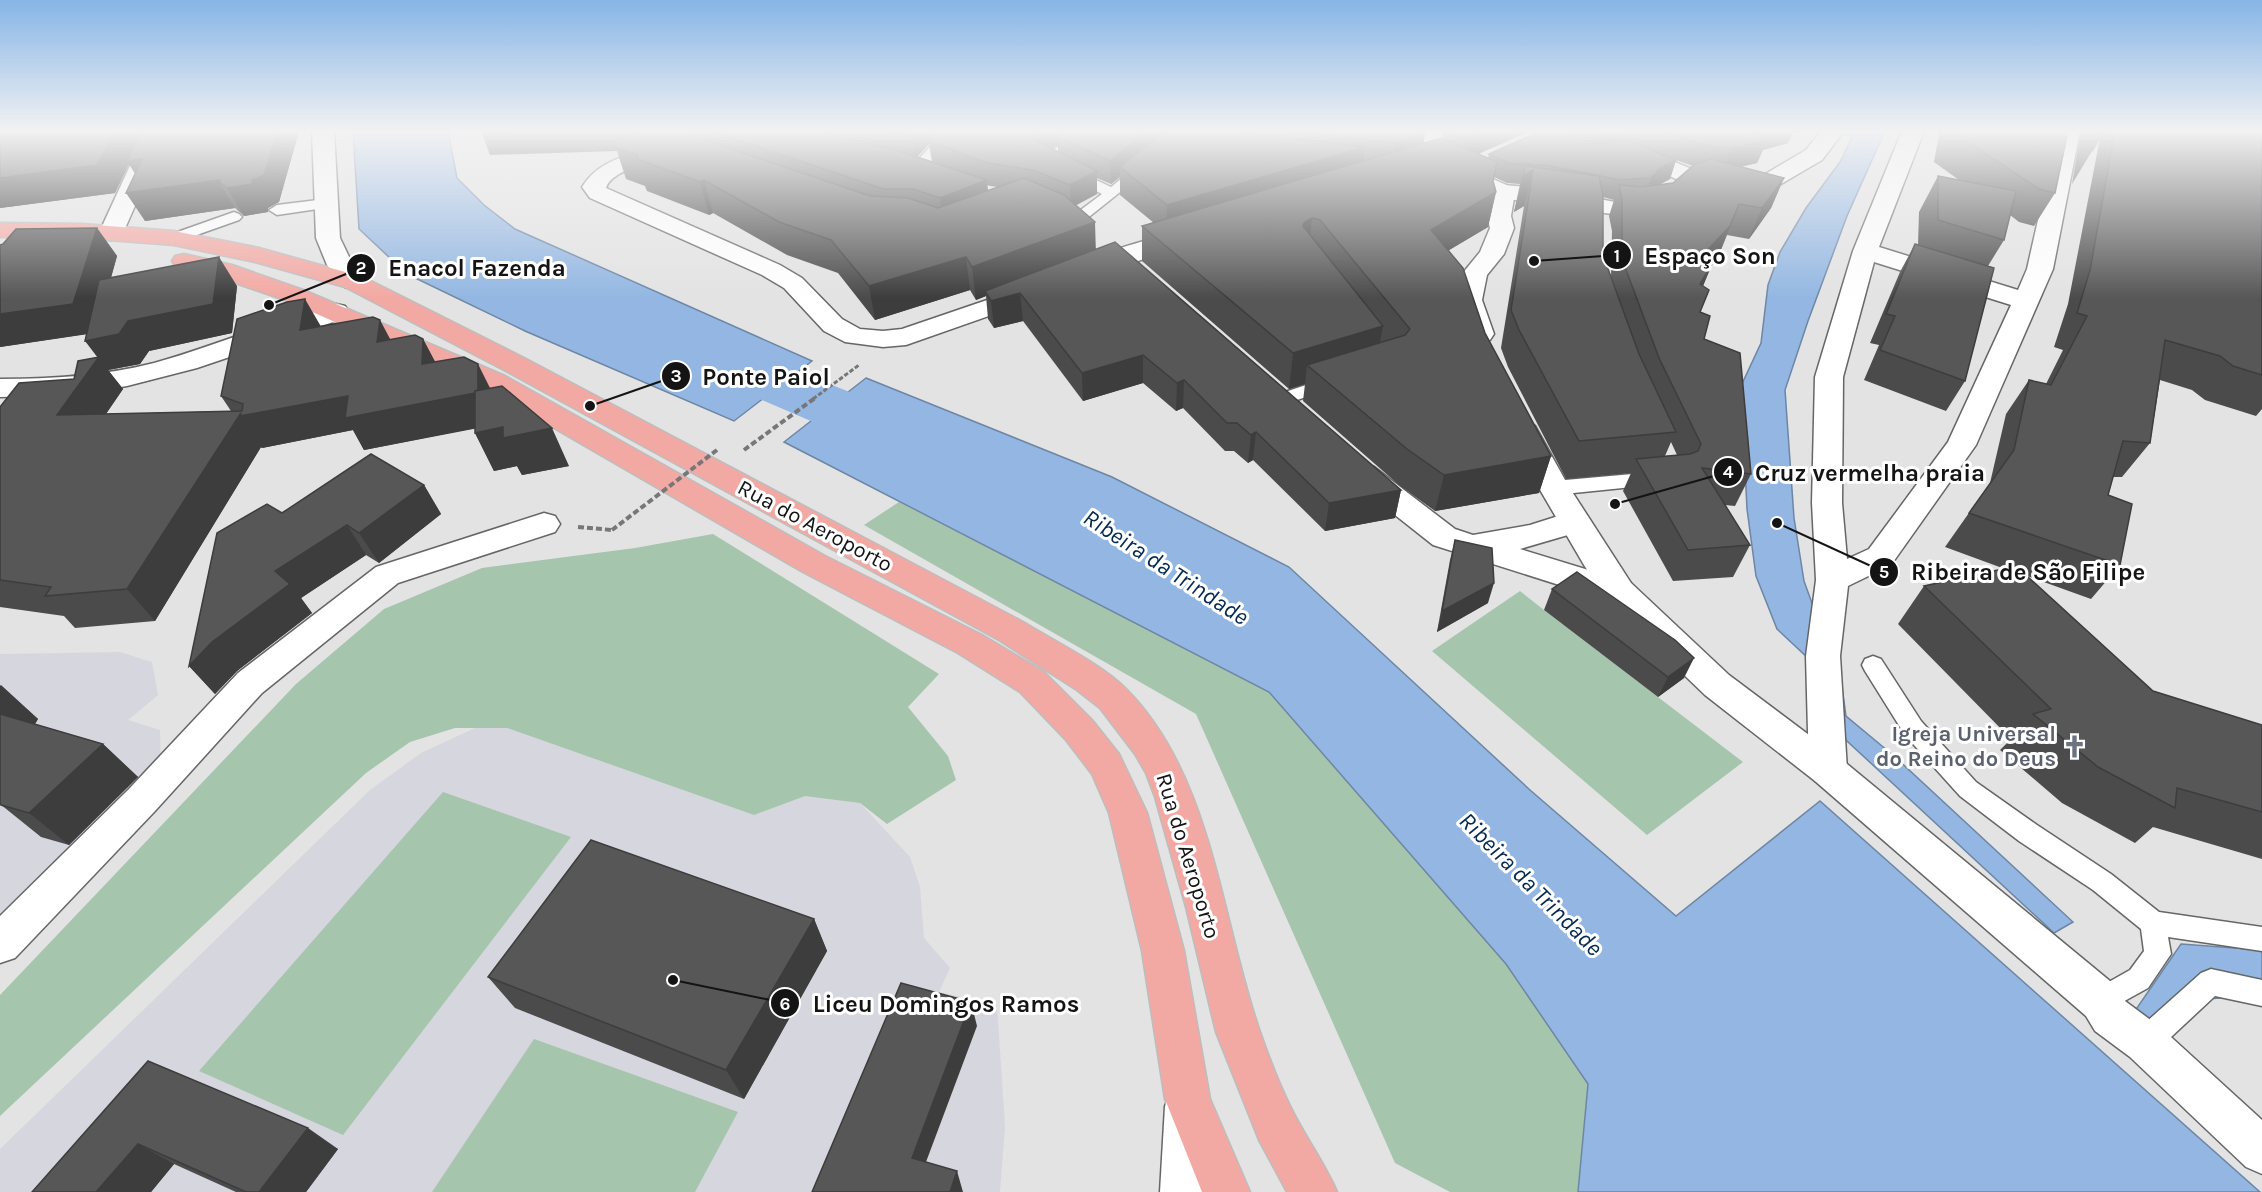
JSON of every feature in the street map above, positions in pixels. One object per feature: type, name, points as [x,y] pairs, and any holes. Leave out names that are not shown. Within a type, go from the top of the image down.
[{"type":"main road","name":"Rua do Aeroporto","points":[[0,230],[111,233],[174,238],[235,249],[354,282],[516,365],[1011,631],[1062,661],[1113,698],[1148,743],[1163,769],[1174,797],[1206,907],[1238,1032],[1275,1124],[1313,1192]]},
{"type":"main road","name":"Rua do Aeroporto","points":[[0,248],[131,253],[188,262],[223,270],[336,312],[495,382],[814,564],[970,644],[1032,682],[1079,730],[1106,765],[1128,813],[1163,951],[1188,1099],[1226,1192]]},
{"type":"street","points":[[111,233],[132,187]]},
{"type":"street","points":[[325,187],[328,238],[332,249],[354,282]]},
{"type":"street","points":[[594,187],[598,193],[793,282],[833,325],[854,336],[883,339],[906,337],[1059,281],[1114,253],[1209,230]]},
{"type":"street","points":[[1494,187],[1503,192],[1542,195],[1599,214],[1615,209],[1654,206],[1661,195],[1677,187]]},
{"type":"street","points":[[1828,770],[1823,656],[1832,580],[1827,503],[1829,377],[1865,251],[1891,187]]},
{"type":"street","points":[[1832,580],[1880,557],[1961,445],[2040,269],[2057,187]]},
{"type":"street","points":[[1489,358],[1469,300],[1475,274],[1492,254],[1502,228],[1499,216],[1503,192]]},
{"type":"street","points":[[1052,210],[1075,221],[1114,253]]},
{"type":"street","points":[[1865,251],[2026,301]]},
{"type":"street","points":[[0,388],[68,386],[130,376],[186,362],[336,312]]},
{"type":"street","points":[[1270,392],[1306,423]]},
{"type":"street","points":[[1513,408],[1554,488],[1595,557],[1619,592],[1717,685],[1828,770],[2119,1020],[2262,1151]]},
{"type":"street","points":[[1342,455],[1387,494],[1444,537],[1619,592]]},
{"type":"street","points":[[1471,546],[1533,536],[1574,522]]},
{"type":"street","points":[[0,944],[142,800],[250,683],[387,575],[544,524]]},
{"type":"street","points":[[1184,1192],[1188,1099]]},
{"type":"lane","points":[[1098,187],[1112,193]]},
{"type":"lane","points":[[1075,221],[1120,187]]},
{"type":"lane","points":[[277,210],[326,204]]},
{"type":"lane","points":[[174,238],[234,217]]},
{"type":"lane","points":[[1270,392],[1350,377]]},
{"type":"lane","points":[[1554,488],[1675,477]]},
{"type":"lane","points":[[1873,665],[1913,728],[1968,789],[2028,833],[2102,882],[2153,922],[2262,939]]},
{"type":"lane","points":[[2119,1020],[2139,979],[2157,954],[2153,922]]},
{"type":"lane","points":[[2119,1020],[2211,982],[2262,993]]},
{"type":"path","points":[[741,453],[860,365]]},
{"type":"path","points":[[612,530],[717,450]]},
{"type":"shaded area","points":[[120,652],[152,662],[158,695],[128,720],[160,730],[161,767],[0,927],[0,654]]},
{"type":"shaded area","points":[[475,728],[507,728],[754,815],[805,795],[860,803],[910,857],[920,887],[924,938],[950,968],[939,992],[997,1005],[1005,1126],[1000,1192],[0,1192],[0,1149],[370,790],[421,753]]},
{"type":"green space","points":[[899,502],[1269,692],[1506,964],[1588,1084],[1578,1192],[1450,1192],[1395,1163],[1196,714],[864,525]]},
{"type":"green space","points":[[713,534],[939,674],[908,707],[948,756],[956,780],[887,824],[860,803],[805,796],[754,815],[507,728],[455,728],[410,742],[366,773],[0,1116],[0,995],[296,684],[384,609],[482,568],[635,548]]},
{"type":"green space","points":[[1520,591],[1743,762],[1647,835],[1432,651]]},
{"type":"green space","points":[[443,792],[571,837],[343,1135],[199,1071]]},
{"type":"green space","points":[[534,1039],[738,1112],[695,1192],[432,1192]]},
{"type":"water","points":[[356,187],[466,187],[484,205],[515,229],[812,361],[734,421],[525,331],[407,274],[359,229]]},
{"type":"water","points":[[1822,187],[1860,187],[1808,321],[1785,390],[1794,518],[1804,581],[1817,617],[1838,657],[1846,716],[1894,756],[2073,922],[2054,933],[1834,729],[1811,661],[1777,629],[1756,576],[1747,509],[1741,386],[1761,343],[1768,285],[1780,252]]},
{"type":"water","points":[[866,378],[1112,477],[1289,567],[1530,790],[1676,916],[1820,801],[2260,1192],[1578,1192],[1588,1084],[1506,964],[1269,692],[784,442]]},
{"type":"water","points":[[2181,944],[2262,950],[2262,1003],[2231,997],[2197,1000],[2131,1047],[2106,1025],[2137,1008]]},
{"type":"building","points":[[129,187],[172,187],[126,193]]},
{"type":"building","points":[[716,187],[842,187],[870,196],[908,198],[938,208],[999,187],[1044,187],[1064,195],[1095,222],[972,267],[966,257],[869,286],[831,240],[779,222]]},
{"type":"building","points":[[876,187],[970,187],[940,198],[913,189],[883,189]]},
{"type":"building","points":[[1144,187],[1230,187],[1167,205]]},
{"type":"building","points":[[1276,187],[1495,187],[1496,192],[1431,230],[1463,268],[1485,333],[1551,456],[1444,475],[1407,449],[1307,365],[1405,335],[1410,329],[1320,220],[1312,218],[1303,226],[1383,326],[1293,353],[1142,226]]},
{"type":"building","points":[[1530,187],[1601,187],[1603,255],[1639,354],[1676,432],[1579,441],[1519,330],[1511,310]]},
{"type":"building","points":[[1619,187],[1778,187],[1762,208],[1739,204],[1730,226],[1700,258],[1713,262],[1700,284],[1709,290],[1700,312],[1710,316],[1704,339],[1740,353],[1751,474],[1702,468],[1750,545],[1688,550],[1636,459],[1690,454],[1698,451],[1701,444],[1659,358],[1622,259],[1622,200]]},
{"type":"building","points":[[1938,187],[1993,187],[2016,191],[2004,240],[1938,220]]},
{"type":"building","points":[[2035,187],[2056,187],[2055,193]]},
{"type":"building","points":[[2105,187],[2262,187],[2262,375],[2233,366],[2220,356],[2165,340],[2150,443],[2123,441],[2108,495],[2132,504],[2120,565],[1969,513],[2014,450],[2029,380],[2051,385],[2087,316],[2077,313],[2090,270]]},
{"type":"building","points":[[97,228],[73,304],[0,314],[0,245],[16,229]]},
{"type":"building","points":[[1115,242],[1401,490],[1329,503],[1256,432],[1251,435],[1237,423],[1227,423],[1184,380],[1177,383],[1143,355],[1082,373],[1020,293],[991,301],[985,291]]},
{"type":"building","points":[[1915,244],[1994,268],[1965,381],[1880,350],[1895,316],[1886,314]]},
{"type":"building","points":[[219,257],[213,304],[128,321],[119,334],[85,341],[99,280]]},
{"type":"building","points":[[305,299],[300,330],[373,317],[380,320],[377,342],[415,335],[423,339],[422,364],[464,357],[478,364],[478,390],[475,393],[345,418],[348,396],[240,416],[241,413],[127,589],[45,596],[51,587],[0,580],[0,407],[19,383],[74,379],[78,361],[99,357],[57,415],[242,411],[243,404],[221,396],[237,319],[287,302]]},
{"type":"building","points":[[502,386],[552,428],[503,438],[503,427],[475,433],[475,391]]},
{"type":"building","points":[[371,454],[424,485],[359,533],[347,525],[275,571],[290,584],[212,642],[189,666],[217,533],[267,504],[282,513]]},
{"type":"building","points":[[1455,540],[1492,548],[1494,583],[1442,611]]},
{"type":"building","points":[[2016,566],[2153,691],[2262,725],[2262,812],[2177,788],[2175,808],[2098,767],[2033,714],[2051,709],[1924,586]]},
{"type":"building","points":[[1577,572],[1675,640],[1694,658],[1668,677],[1552,589]]},
{"type":"building","points":[[0,714],[103,744],[29,813],[1,805]]},
{"type":"building","points":[[591,840],[814,919],[726,1070],[488,977]]},
{"type":"building","points":[[901,983],[971,1002],[912,1158],[957,1171],[950,1192],[812,1192]]},
{"type":"building","points":[[148,1061],[308,1128],[259,1192],[246,1192],[138,1144],[96,1192],[32,1192]]},
{"type":"waterway","name":"Ribeira da Trindade","points":[[691,349],[921,444]]},
{"type":"place","name":"Espaço Son","points":[[1534,261]]},
{"type":"place","name":"Enacol Fazenda","points":[[269,305]]},
{"type":"place","name":"Ponte Paiol","points":[[590,406]]},
{"type":"place","name":"Cruz vermelha praia","points":[[1615,504]]},
{"type":"place","name":"Ribeira de São Filipe","points":[[1777,523]]},
{"type":"place","name":"Igreja Universal do Reino do Deus","points":[[2074,747]]},
{"type":"place","name":"Liceu Domingos Ramos","points":[[673,980]]}]
